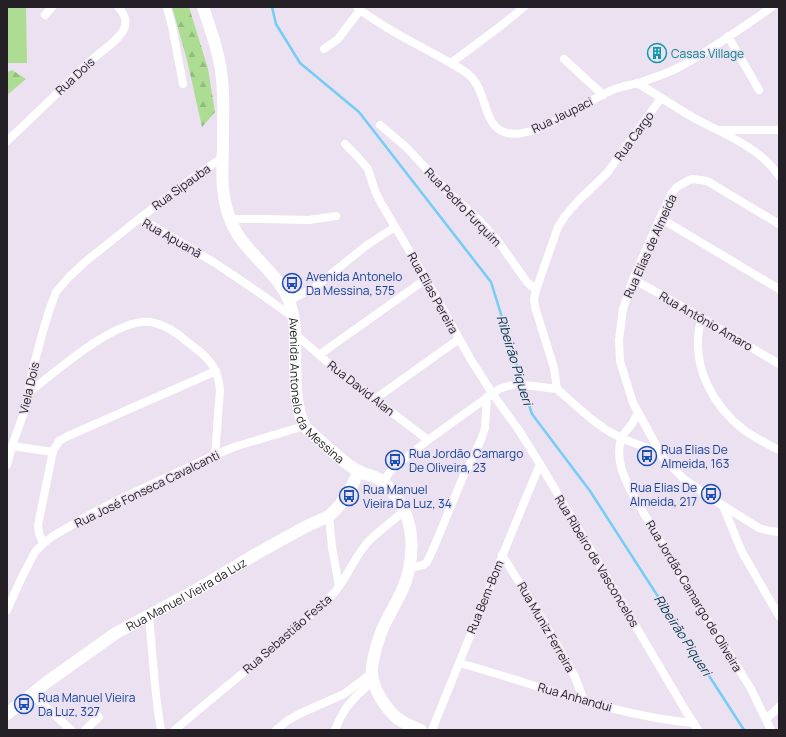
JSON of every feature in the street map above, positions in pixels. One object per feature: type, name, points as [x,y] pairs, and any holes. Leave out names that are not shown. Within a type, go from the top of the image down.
[{"type":"street","points":[[45,15],[52,7]]},
{"type":"street","name":"Rua Dois","points":[[7,141],[123,31],[126,24],[126,19],[118,7]]},
{"type":"street","points":[[167,7],[183,84]]},
{"type":"street","name":"Avenida Antonelo da Messina","points":[[203,7],[215,43],[222,80],[222,173],[226,208],[230,219],[243,242],[278,282],[289,301],[295,334],[297,401],[300,416],[304,426],[346,463],[384,483],[392,491],[399,502],[408,522],[411,544],[410,568],[396,604],[382,629],[372,663],[372,677]]},
{"type":"street","points":[[451,63],[524,7]]},
{"type":"street","name":"Rua Jaupaci","points":[[358,8],[412,42],[451,63],[474,79],[480,89],[491,120],[503,132],[511,134],[532,131],[565,116],[614,89],[650,79],[682,66],[772,7]]},
{"type":"street","points":[[324,49],[338,39],[358,8]]},
{"type":"street","points":[[728,36],[759,90]]},
{"type":"street","points":[[564,59],[603,95]]},
{"type":"street","points":[[637,83],[744,144],[757,153],[776,171],[779,176]]},
{"type":"street","name":"Rua Cargo","points":[[536,290],[558,227],[565,216],[607,173],[662,98]]},
{"type":"street","name":"Rua Pedro Furquim","points":[[380,125],[406,147],[448,192],[478,219],[498,241],[527,282],[536,290]]},
{"type":"street","points":[[718,130],[779,130]]},
{"type":"street","name":"Rua Elias Pereira","points":[[345,144],[368,169],[375,191],[426,279],[490,395]]},
{"type":"street","name":"Rua Sipauba","points":[[140,218],[223,157]]},
{"type":"street","name":"Rua Elias de Almeida","points":[[779,224],[707,181],[697,179],[689,180],[677,187],[672,193],[660,218],[627,294],[623,308],[619,340],[620,361],[633,403],[660,453],[684,479],[724,506],[759,528],[779,532]]},
{"type":"street","points":[[230,219],[309,220],[336,216]]},
{"type":"street","name":"Rua Apuanã","points":[[49,311],[56,292],[69,277],[140,218],[215,264],[293,317]]},
{"type":"street","points":[[660,218],[779,289]]},
{"type":"street","points":[[289,301],[314,288],[367,245],[396,227]]},
{"type":"street","points":[[319,355],[426,279]]},
{"type":"street","name":"Rua Antônio Amaro","points":[[634,279],[779,364]]},
{"type":"street","points":[[536,290],[534,299],[535,307],[554,368],[557,389]]},
{"type":"street","name":"Viela Dois","points":[[7,465],[12,446],[24,414],[33,368],[49,311]]},
{"type":"street","points":[[702,318],[699,330],[699,358],[705,379],[719,405],[737,424],[746,431],[779,450]]},
{"type":"street","points":[[29,392],[94,342],[110,333],[130,324],[140,322],[156,323],[171,330],[201,352],[212,364],[216,372],[220,383],[220,390],[215,455]]},
{"type":"street","name":"Rua David Alan","points":[[295,334],[340,373],[428,440]]},
{"type":"street","points":[[375,399],[459,340]]},
{"type":"street","points":[[43,544],[38,525],[53,452],[59,441],[216,372]]},
{"type":"street","points":[[384,483],[388,474],[393,468],[428,440],[490,395],[503,388],[517,384],[557,389],[605,429],[622,438],[660,453]]},
{"type":"street","points":[[410,568],[423,565],[427,562],[434,547],[463,477],[481,440],[485,428],[490,395]]},
{"type":"street","name":"Rua Ribeiro de Vasconcelos","points":[[490,395],[518,429],[540,464],[696,727]]},
{"type":"street","name":"Rua Jordão Camargo de Oliveira","points":[[638,413],[622,438],[619,450],[619,462],[626,483],[704,615],[751,689],[771,730]]},
{"type":"street","name":"Rua José Fonseca Cavalcanti","points":[[7,610],[35,552],[53,536],[91,514],[215,455],[234,447],[304,426]]},
{"type":"street","points":[[12,446],[53,452]]},
{"type":"street","name":"Rua Bem-Bom","points":[[432,730],[540,464]]},
{"type":"street","name":"Rua Manuel Vieira da Luz","points":[[7,714],[47,682],[107,639],[196,590],[256,554],[305,527],[330,516],[352,486],[359,471]]},
{"type":"street","points":[[724,506],[742,552],[779,616]]},
{"type":"street","name":"Rua Sebastião Festa","points":[[175,730],[221,690],[288,636],[334,592],[344,580],[367,542],[404,511]]},
{"type":"street","points":[[330,516],[332,547],[339,586]]},
{"type":"street","name":"Rua Muniz Ferreira","points":[[502,556],[544,622],[575,677],[584,701]]},
{"type":"street","points":[[149,616],[155,693],[161,730]]},
{"type":"street","name":"Rua Anhandui","points":[[459,663],[604,707],[696,727]]},
{"type":"street","points":[[372,677],[388,710],[396,717],[402,726],[421,730]]},
{"type":"street","points":[[276,730],[298,714],[344,694],[372,677]]},
{"type":"street","points":[[335,730],[349,704],[372,677]]},
{"type":"street","points":[[32,694],[71,730]]},
{"type":"street","points":[[766,719],[779,707]]},
{"type":"street","points":[[85,730],[99,717]]},
{"type":"green space","points":[[7,7],[26,7],[27,63],[7,63]]},
{"type":"green space","points":[[172,7],[189,7],[208,69],[215,112],[202,127],[187,60]]},
{"type":"green space","points":[[12,70],[26,79],[7,95],[7,72]]},
{"type":"waterway","name":"Ribeirão Piqueri","points":[[272,7],[276,24],[300,63],[359,112],[491,282],[522,382]]},
{"type":"waterway","name":"Ribeirão Piqueri","points":[[523,387],[532,414],[590,491],[744,730]]},
{"type":"place","name":"Casas Village","points":[[657,53]]},
{"type":"place","name":"Avenida Antonelo Da Messina, 575","points":[[292,283]]},
{"type":"place","name":"Rua Elias De Almeida, 163","points":[[647,456]]},
{"type":"place","name":"Rua Jordão Camargo De Oliveira, 23","points":[[395,460]]},
{"type":"place","name":"Rua Elias De Almeida, 217","points":[[711,494]]},
{"type":"place","name":"Rua Manuel Vieira Da Luz, 34","points":[[349,496]]},
{"type":"place","name":"Rua Manuel Vieira Da Luz, 327","points":[[24,704]]}]
